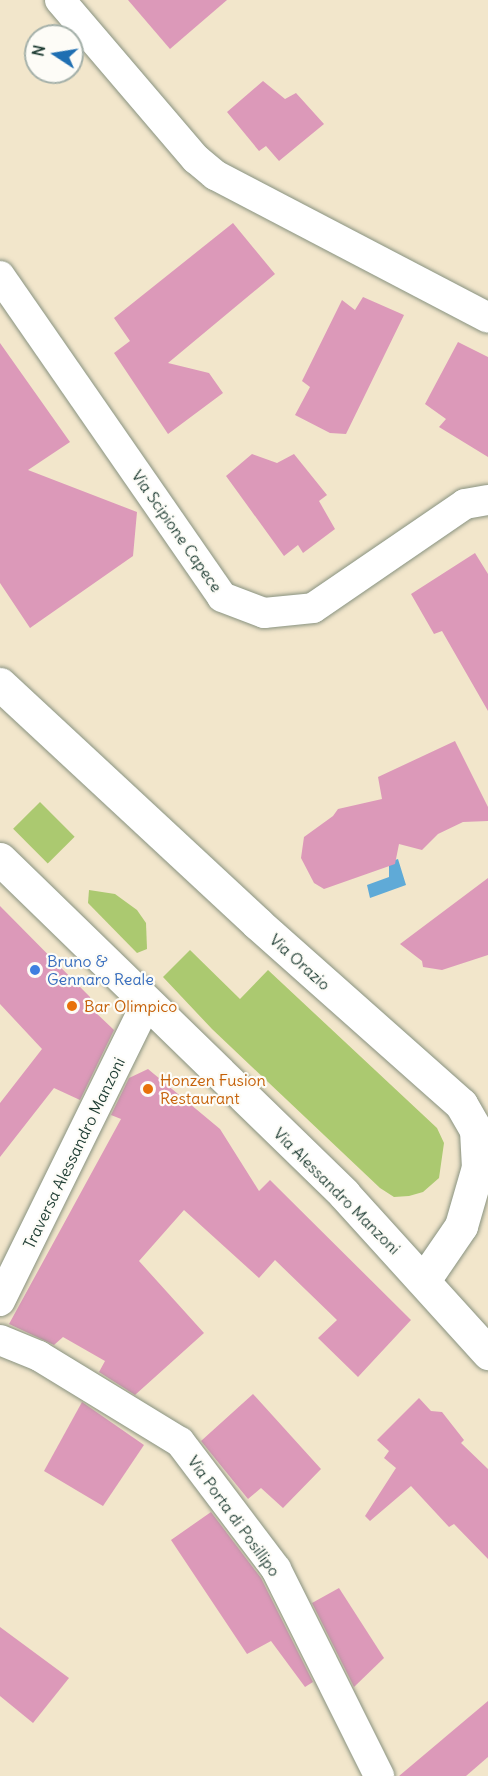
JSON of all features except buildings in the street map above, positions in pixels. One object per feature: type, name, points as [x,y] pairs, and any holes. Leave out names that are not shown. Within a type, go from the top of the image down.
[{"type":"street","points":[[60,0],[196,159],[215,176],[488,318]]},
{"type":"street","name":"Via Scipione Capece","points":[[0,276],[222,597],[264,613],[312,608],[465,504],[488,500]]},
{"type":"street","name":"Via Orazio","points":[[0,684],[257,923],[461,1104],[476,1130],[478,1167],[461,1226],[424,1280]]},
{"type":"street","name":"Via Alessandro Manzoni","points":[[0,859],[146,1004],[344,1194],[488,1353]]},
{"type":"street","name":"Traversa Alessandro Manzoni","points":[[0,1301],[146,1004]]},
{"type":"street","name":"Via Porta di Posillipo","points":[[0,1340],[39,1356],[180,1442],[276,1569],[379,1776]]},
{"type":"green space","points":[[40,802],[75,837],[48,864],[13,829]]},
{"type":"green space","points":[[89,890],[115,894],[137,910],[146,923],[147,949],[137,953],[88,903]]},
{"type":"green space","points":[[190,950],[240,999],[268,970],[437,1128],[444,1143],[439,1178],[423,1192],[409,1196],[394,1197],[380,1188],[212,1029],[163,977]]},
{"type":"water","points":[[398,859],[406,885],[370,898],[367,885],[389,877],[389,862]]},
{"type":"place","name":"Bruno & Gennaro Reale","points":[[35,970]]},
{"type":"place","name":"Bar Olimpico","points":[[72,1006]]},
{"type":"place","name":"Honzen Fusion Restaurant","points":[[148,1089]]}]
